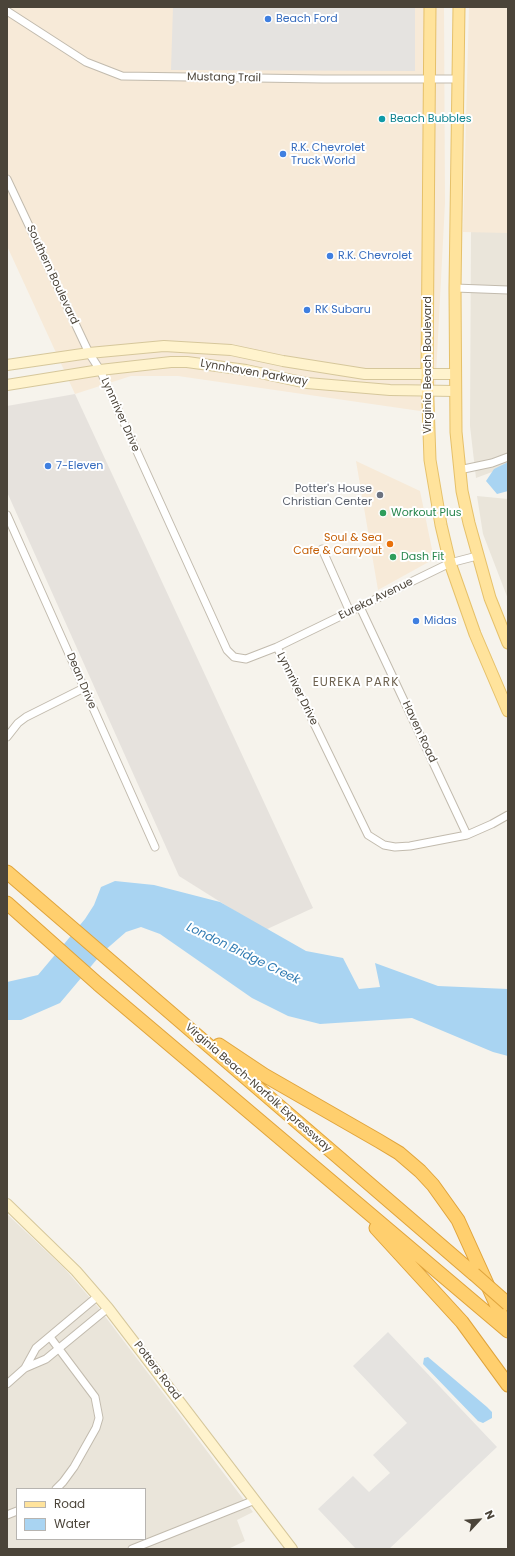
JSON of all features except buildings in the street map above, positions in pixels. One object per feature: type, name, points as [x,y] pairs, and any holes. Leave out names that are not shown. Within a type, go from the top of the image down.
[{"type":"highway","name":"Virginia Beach-Norfolk Expressway","points":[[7,872],[508,1304]]},
{"type":"highway","name":"Virginia Beach-Norfolk Expressway","points":[[7,904],[98,984],[508,1330]]},
{"type":"highway","points":[[170,1013],[264,1075],[379,1141],[399,1154],[420,1171],[433,1185],[458,1220],[508,1330]]},
{"type":"highway","points":[[348,1195],[458,1317],[508,1385]]},
{"type":"main road","name":"Virginia Beach Boulevard","points":[[430,7],[427,391],[428,431],[433,484],[450,563],[475,634],[508,711]]},
{"type":"main road","points":[[459,7],[455,288],[455,391],[459,470],[468,523],[477,556],[490,598],[508,643]]},
{"type":"main road","name":"Lynnhaven Parkway","points":[[7,365],[90,353],[164,346],[201,347],[231,350],[283,361],[365,374],[455,374]]},
{"type":"main road","name":"Lynnhaven Parkway","points":[[7,385],[100,370],[171,362],[187,362],[246,370],[307,383],[351,387],[455,391]]},
{"type":"main road","name":"Potters Road","points":[[7,1204],[76,1271],[108,1308],[292,1549]]},
{"type":"street","name":"Mustang Trail","points":[[7,11],[86,62],[122,76],[458,78]]},
{"type":"street","name":"Southern Boulevard","points":[[7,179],[90,353],[100,370]]},
{"type":"street","points":[[455,288],[508,290]]},
{"type":"street","name":"Lynnriver Drive","points":[[100,370],[227,650],[234,657],[246,659],[277,647],[369,837],[384,845],[396,847],[410,846],[467,834],[492,824],[508,814]]},
{"type":"street","points":[[459,470],[492,463],[508,457]]},
{"type":"street","name":"Dean Drive","points":[[7,515],[156,847]]},
{"type":"street","points":[[322,549],[350,612]]},
{"type":"street","name":"Eureka Avenue","points":[[277,647],[450,563],[477,556]]},
{"type":"street","name":"Haven Road","points":[[360,607],[467,834]]},
{"type":"street","points":[[7,737],[18,723],[26,717],[84,688]]},
{"type":"street","points":[[25,1368],[36,1348],[98,1296]]},
{"type":"street","points":[[7,1384],[25,1368],[46,1359],[108,1308]]},
{"type":"street","points":[[50,1337],[95,1397],[100,1418],[74,1467],[57,1488]]},
{"type":"street","points":[[132,1549],[255,1500]]},
{"type":"shaded area","points":[[7,7],[444,7],[445,203],[434,413],[178,376],[131,376],[75,394],[7,246]]},
{"type":"shaded area","points":[[173,7],[415,7],[415,71],[171,70]]},
{"type":"shaded area","points":[[469,7],[508,7],[508,233],[463,232]]},
{"type":"shaded area","points":[[471,228],[508,229],[508,466],[476,478],[470,426]]},
{"type":"shaded area","points":[[75,394],[313,908],[265,930],[179,876],[7,492],[7,406]]},
{"type":"shaded area","points":[[356,461],[420,491],[434,559],[378,590]]},
{"type":"shaded area","points":[[477,496],[508,499],[508,599],[483,534]]},
{"type":"shaded area","points":[[7,1214],[64,1268],[98,1307],[253,1512],[237,1520],[245,1541],[228,1549],[7,1549]]},
{"type":"shaded area","points":[[388,1332],[497,1447],[389,1549],[356,1549],[318,1509],[353,1476],[369,1492],[390,1473],[373,1455],[407,1423],[353,1366]]},
{"type":"water","points":[[508,462],[508,491],[497,494],[486,481],[494,469]]},
{"type":"water","name":"London Bridge Creek","points":[[115,881],[154,885],[220,902],[306,951],[343,958],[359,989],[380,987],[375,963],[438,986],[508,989],[508,1056],[493,1052],[412,1018],[320,1024],[288,1016],[252,998],[160,934],[141,927],[126,932],[103,952],[60,1003],[21,1020],[7,1020],[7,982],[38,975],[85,919],[94,905],[101,887]]},
{"type":"water","points":[[428,1357],[487,1407],[492,1412],[492,1418],[483,1423],[478,1421],[423,1364],[424,1358]]},
{"type":"place","name":"Beach Ford","points":[[268,19]]},
{"type":"place","name":"Beach Bubbles","points":[[382,119]]},
{"type":"place","name":"R.K. Chevrolet Truck World","points":[[283,154]]},
{"type":"place","name":"R.K. Chevrolet","points":[[330,256]]},
{"type":"place","name":"RK Subaru","points":[[307,310]]},
{"type":"place","name":"7-Eleven","points":[[48,466]]},
{"type":"place","name":"Potter's House Christian Center","points":[[380,495]]},
{"type":"place","name":"Workout Plus","points":[[383,513]]},
{"type":"place","name":"Soul & Sea Cafe & Carryout","points":[[390,544]]},
{"type":"place","name":"Dash Fit","points":[[393,557]]},
{"type":"place","name":"Midas","points":[[416,621]]},
{"type":"district","name":"EUREKA PARK","points":[[356,683]]}]
